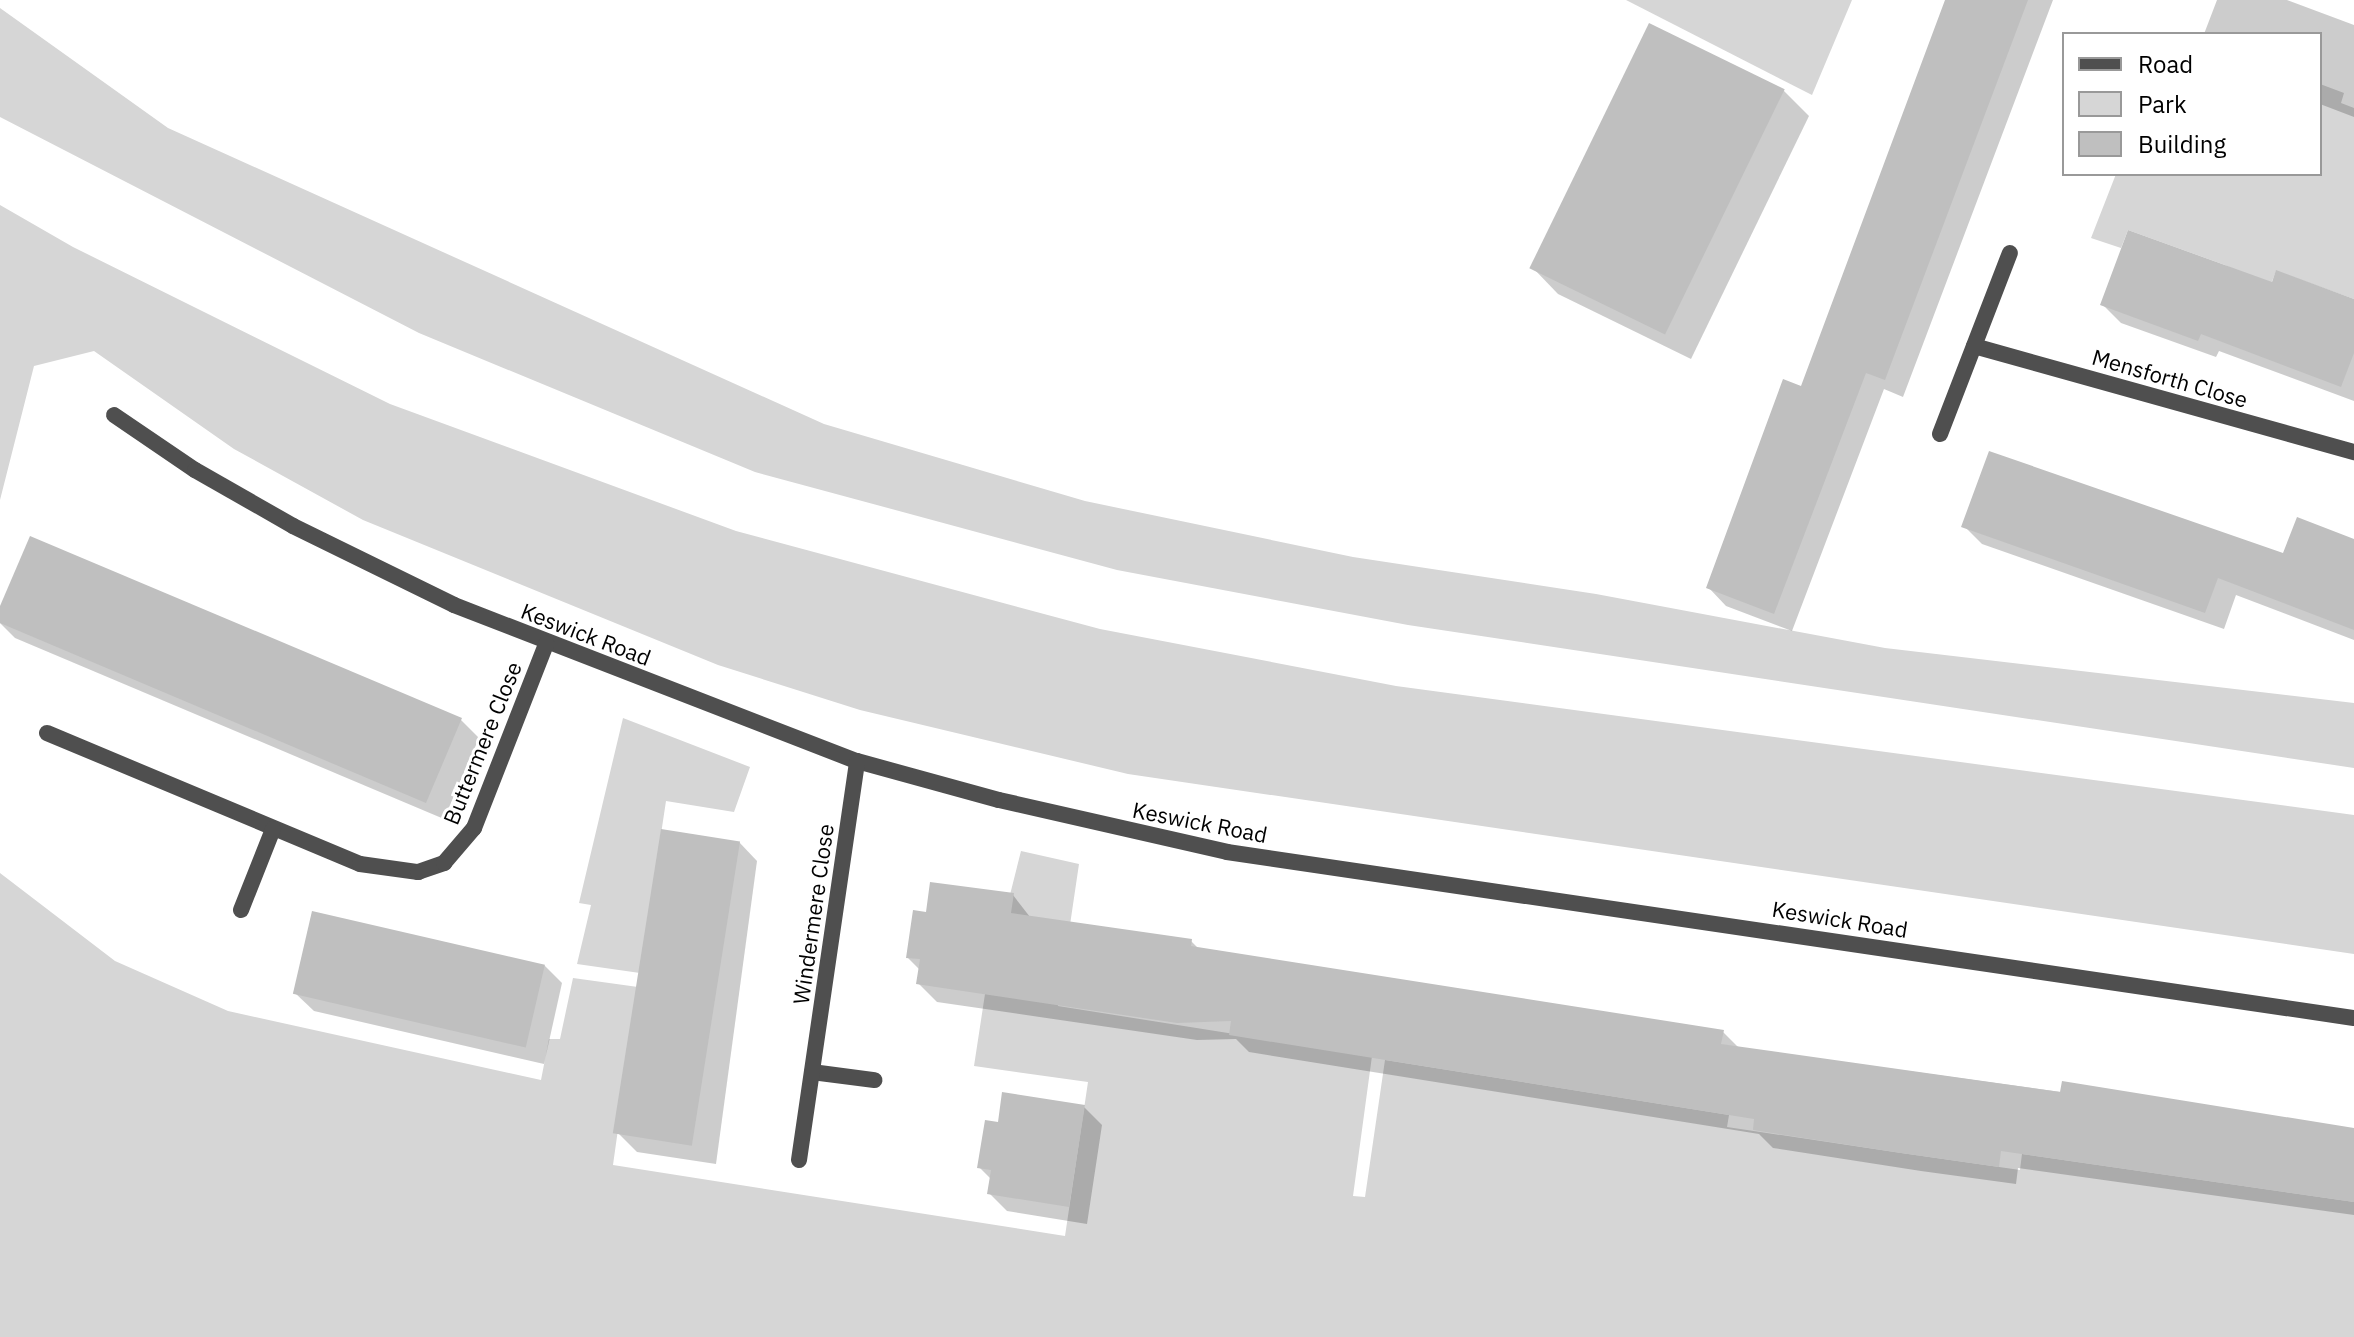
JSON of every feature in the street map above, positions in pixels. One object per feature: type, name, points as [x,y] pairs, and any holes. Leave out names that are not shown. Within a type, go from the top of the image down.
[{"type":"street","points":[[1940,434],[2010,253]]},
{"type":"street","name":"Mensforth Close","points":[[1974,346],[2354,452]]},
{"type":"street","name":"Keswick Road","points":[[114,415],[195,470],[293,526],[546,644],[857,761],[999,800],[1227,852],[2354,1018]]},
{"type":"street","name":"Buttermere Close","points":[[47,733],[273,829],[388,872],[418,872],[444,863],[474,828],[546,644]]},
{"type":"street","name":"Windermere Close","points":[[799,1160],[857,761]]},
{"type":"street","points":[[241,910],[273,829]]},
{"type":"street","points":[[812,1072],[874,1080]]},
{"type":"green space","points":[[1626,0],[1852,0],[1812,95]]},
{"type":"green space","points":[[0,8],[168,128],[824,424],[1085,501],[1353,557],[1596,594],[1885,648],[2354,703],[2354,768],[1408,625],[1117,570],[755,472],[419,333],[0,117]]},
{"type":"green space","points":[[2322,85],[2344,93],[2341,103],[2354,108],[2354,299],[2276,271],[2269,289],[2225,265],[2128,230],[2121,248],[2091,238],[2115,176],[2322,176]]},
{"type":"green space","points":[[0,205],[73,247],[390,404],[736,531],[1100,629],[1396,686],[2354,815],[2354,954],[1128,774],[860,710],[718,665],[363,520],[234,449],[94,351],[34,366],[0,500]]},
{"type":"green space","points":[[623,718],[750,767],[734,812],[666,801],[640,973],[577,964],[591,905],[579,903]]},
{"type":"green space","points":[[1021,851],[1079,864],[1058,1006],[1372,1056],[1353,1196],[1365,1197],[1385,1060],[1729,1115],[1727,1127],[1901,1153],[2020,1170],[2022,1154],[2354,1202],[2354,1337],[0,1337],[0,873],[115,961],[228,1011],[541,1080],[549,1039],[560,1039],[573,978],[638,987],[613,1165],[1065,1236],[1088,1082],[974,1066],[985,994]]},
{"type":"building","points":[[1945,0],[2028,0],[1885,380],[1866,373],[1774,614],[1706,588],[1783,379],[1801,386]]},
{"type":"building","points":[[1649,23],[1785,89],[1665,335],[1529,268]]},
{"type":"building","points":[[2128,230],[2272,282],[2276,270],[2354,299],[2354,353],[2341,387],[2201,334],[2198,341],[2100,305]]},
{"type":"building","points":[[1989,451],[2283,553],[2297,517],[2354,539],[2354,630],[2218,578],[2205,613],[1961,527]]},
{"type":"building","points":[[30,536],[462,718],[426,803],[0,623],[0,606]]},
{"type":"building","points":[[661,829],[740,842],[692,1146],[613,1133]]},
{"type":"building","points":[[930,882],[1014,893],[1011,913],[1192,939],[1191,946],[1724,1030],[1721,1044],[2060,1092],[2062,1081],[2354,1128],[2354,1202],[2001,1151],[1999,1167],[1901,1153],[1753,1130],[1754,1119],[1229,1035],[1231,1021],[1177,1023],[916,984],[920,959],[906,958],[913,910],[926,912]]},
{"type":"building","points":[[312,911],[545,965],[526,1048],[293,994]]},
{"type":"building","points":[[1002,1092],[1085,1105],[1069,1207],[987,1194],[991,1170],[977,1168],[985,1120],[998,1122]]}]
